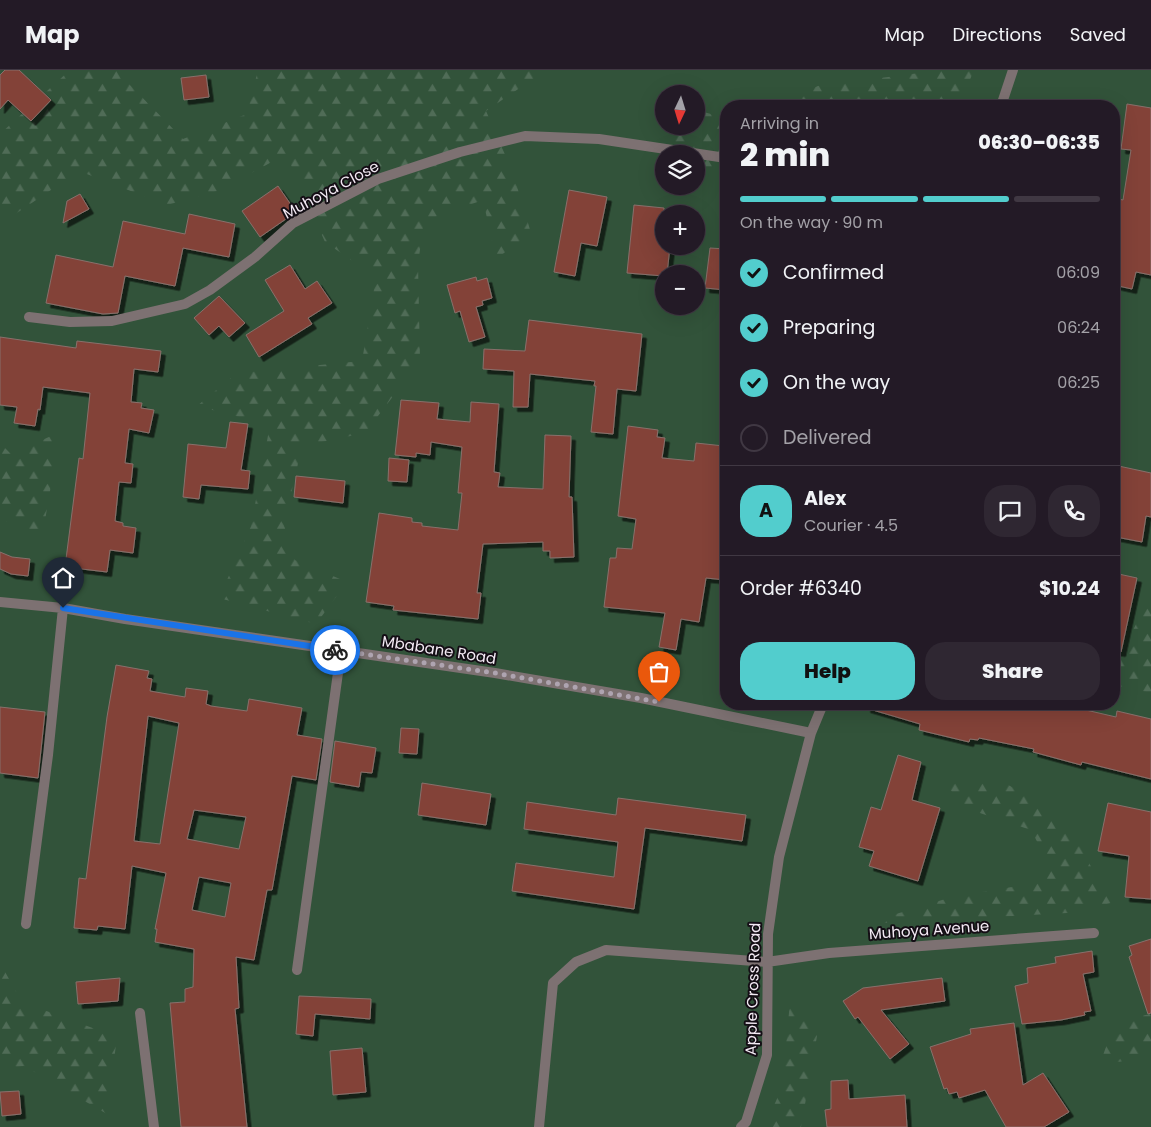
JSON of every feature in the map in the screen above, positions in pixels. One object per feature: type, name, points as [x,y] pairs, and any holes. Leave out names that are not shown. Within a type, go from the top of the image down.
[{"type":"street","points":[[1003,100],[1013,70]]},
{"type":"street","name":"Muhoya Close","points":[[29,317],[70,322],[112,321],[184,304],[210,290],[255,257],[293,223],[378,179],[460,152],[525,136],[599,139],[720,157]]},
{"type":"street","name":"Mbabane Road","points":[[0,602],[63,608],[641,698],[811,732]]},
{"type":"street","points":[[26,924],[48,755],[63,608]]},
{"type":"street","points":[[297,970],[341,651]]},
{"type":"street","points":[[811,732],[820,710]]},
{"type":"street","name":"Apple Cross Road","points":[[741,1127],[746,1122],[767,1055],[768,934],[779,858],[811,732]]},
{"type":"street","name":"Muhoya Avenue","points":[[539,1127],[553,984],[576,962],[606,950],[767,962],[829,953],[1094,933]]},
{"type":"street","points":[[140,1013],[154,1127]]},
{"type":"green space","points":[[0,70],[1151,70],[1151,1127],[0,1127]]},
{"type":"green space","points":[[70,70],[130,70],[127,82],[183,139],[247,114],[258,70],[546,70],[486,111],[513,173],[531,233],[496,259],[483,200],[424,221],[418,264],[420,361],[365,433],[302,446],[284,525],[295,560],[347,582],[316,624],[219,598],[251,526],[270,425],[197,406],[237,373],[362,361],[376,277],[325,242],[286,154],[221,190],[167,205],[79,171],[11,217],[0,219],[0,134]]},
{"type":"green space","points":[[943,70],[974,70],[962,100],[785,100],[818,86]]},
{"type":"green space","points":[[705,112],[720,116],[720,169],[705,171],[705,145],[666,145],[668,135],[705,135]]},
{"type":"green space","points":[[60,432],[41,544],[0,517],[0,443],[11,454]]},
{"type":"green space","points":[[1151,595],[1151,693],[1120,686],[1120,638],[1129,638]]},
{"type":"green space","points":[[997,779],[1046,805],[1072,832],[1111,903],[1067,913],[863,924],[952,897],[1024,885],[1052,870],[1031,830],[968,809],[942,781]]},
{"type":"green space","points":[[0,963],[22,1002],[117,1037],[107,1114],[24,1066],[0,1070]]},
{"type":"green space","points":[[790,1002],[817,1036],[801,1127],[764,1127],[782,1088]]},
{"type":"green space","points":[[1151,1014],[1151,1058],[1100,1064],[1115,1021]]},
{"type":"building","points":[[5,70],[19,70],[51,100],[31,121],[8,100],[0,109],[0,75]]},
{"type":"building","points":[[206,75],[209,97],[184,100],[181,78]]},
{"type":"building","points":[[1127,104],[1151,108],[1151,275],[1136,272],[1132,289],[1120,286],[1120,199],[1123,200],[1131,150],[1121,149]]},
{"type":"building","points":[[278,186],[296,212],[260,237],[242,211]]},
{"type":"building","points":[[569,190],[607,197],[597,246],[581,243],[575,276],[554,272]]},
{"type":"building","points":[[80,194],[89,209],[63,223],[67,201]]},
{"type":"building","points":[[634,205],[655,207],[655,255],[669,255],[668,265],[655,265],[655,275],[627,273]]},
{"type":"building","points":[[189,214],[235,224],[229,257],[183,248],[175,286],[125,276],[118,313],[103,314],[46,303],[56,255],[113,267],[123,221],[185,234]]},
{"type":"building","points":[[710,248],[720,249],[720,289],[705,288]]},
{"type":"building","points":[[290,265],[305,289],[317,281],[332,303],[308,318],[312,324],[259,357],[246,335],[284,311],[265,280]]},
{"type":"building","points":[[476,277],[477,281],[487,278],[492,298],[482,301],[483,305],[476,307],[485,337],[469,342],[460,311],[455,313],[447,285]]},
{"type":"building","points":[[219,296],[245,323],[229,337],[219,326],[209,335],[194,318]]},
{"type":"building","points":[[529,320],[642,334],[636,391],[617,389],[613,434],[591,432],[595,381],[530,374],[528,407],[513,407],[514,371],[483,369],[484,349],[525,351]]},
{"type":"building","points":[[0,337],[76,348],[77,341],[161,351],[158,372],[134,369],[131,402],[142,403],[141,408],[154,410],[149,433],[129,429],[125,463],[133,464],[131,483],[119,482],[115,521],[123,523],[123,526],[136,528],[133,553],[110,550],[107,572],[65,567],[79,458],[83,459],[90,393],[43,387],[40,410],[38,409],[35,426],[14,423],[17,407],[0,405]]},
{"type":"building","points":[[401,400],[439,403],[437,419],[470,422],[471,402],[499,404],[494,472],[500,473],[498,487],[543,489],[545,435],[571,436],[569,497],[572,497],[574,557],[550,558],[550,551],[543,551],[543,542],[483,544],[477,593],[481,593],[478,619],[393,610],[394,606],[366,602],[379,513],[412,518],[412,522],[422,523],[422,526],[458,530],[462,493],[458,493],[462,447],[431,442],[430,455],[416,453],[416,457],[395,455]]},
{"type":"building","points":[[230,422],[248,424],[241,470],[250,471],[248,489],[201,485],[199,499],[183,497],[188,444],[226,448]]},
{"type":"building","points":[[628,426],[658,430],[657,437],[665,438],[662,458],[694,461],[696,443],[720,446],[720,579],[706,578],[699,622],[681,619],[676,650],[659,647],[665,613],[604,607],[610,558],[616,558],[617,548],[632,549],[636,519],[618,516]]},
{"type":"building","points":[[389,458],[409,460],[407,482],[388,481]]},
{"type":"building","points":[[1120,466],[1151,473],[1151,517],[1146,516],[1142,542],[1120,538]]},
{"type":"building","points":[[296,476],[345,481],[343,503],[294,497]]},
{"type":"building","points":[[0,552],[12,557],[30,559],[28,576],[11,574],[0,569]]},
{"type":"building","points":[[1120,574],[1137,578],[1120,652]]},
{"type":"building","points":[[116,665],[149,671],[147,678],[152,679],[150,691],[185,697],[186,688],[208,691],[206,704],[211,706],[247,711],[249,699],[302,708],[297,735],[322,739],[316,780],[292,776],[272,890],[267,890],[254,960],[236,957],[239,1008],[235,1009],[247,1127],[181,1127],[170,1003],[185,1002],[185,989],[193,987],[194,949],[155,942],[157,929],[155,929],[166,873],[132,866],[125,929],[98,926],[97,930],[74,928],[79,878],[86,879],[107,717]],"holes":[[[148,716],[179,723],[160,844],[134,841]],[[194,810],[246,817],[239,849],[187,839]],[[199,877],[231,883],[225,917],[192,910]]]},
{"type":"building","points":[[0,707],[45,712],[38,778],[0,773]]},
{"type":"building","points":[[873,710],[1086,710],[1116,717],[1117,711],[1151,719],[1151,779],[1082,762],[1081,765],[1033,752],[1034,749],[979,738],[978,740],[970,739],[969,742],[919,730],[920,724]]},
{"type":"building","points":[[401,728],[419,729],[417,754],[399,753]]},
{"type":"building","points":[[335,741],[376,748],[372,773],[361,772],[359,787],[330,782]]},
{"type":"building","points":[[898,755],[921,762],[912,800],[940,808],[918,881],[869,866],[874,851],[859,847],[871,807],[881,810]]},
{"type":"building","points":[[422,783],[491,794],[486,825],[418,815]]},
{"type":"building","points":[[618,798],[746,815],[742,841],[645,828],[634,909],[512,891],[516,863],[614,877],[618,842],[524,829],[527,802],[616,815]]},
{"type":"building","points":[[1108,803],[1151,812],[1151,899],[1125,897],[1129,856],[1098,851]]},
{"type":"building","points":[[1151,939],[1151,1013],[1148,1014],[1129,957],[1132,955],[1129,946]]},
{"type":"building","points":[[1092,951],[1094,972],[1083,974],[1091,1011],[1084,1012],[1085,1015],[1061,1020],[1022,1024],[1015,986],[1028,983],[1027,968],[1056,963],[1055,957]]},
{"type":"building","points":[[120,978],[118,1001],[78,1004],[76,982]]},
{"type":"building","points":[[942,978],[945,1001],[881,1010],[909,1044],[890,1059],[858,1017],[855,1019],[843,1001],[863,988]]},
{"type":"building","points":[[299,996],[371,999],[370,1019],[315,1014],[313,1036],[296,1034]]},
{"type":"building","points":[[1014,1023],[1023,1085],[1043,1073],[1069,1112],[1044,1127],[1006,1127],[985,1090],[959,1098],[957,1092],[949,1094],[947,1088],[944,1089],[930,1047],[971,1034],[970,1029]]},
{"type":"building","points":[[362,1048],[366,1092],[333,1095],[330,1051]]},
{"type":"building","points":[[848,1080],[849,1099],[905,1095],[907,1127],[827,1127],[825,1110],[831,1109],[831,1081]]},
{"type":"building","points":[[19,1091],[21,1114],[2,1116],[0,1092]]},
{"type":"way so far","points":[[335,650],[495,673],[659,702]]},
{"type":"route","points":[[63,608],[335,650]]}]
